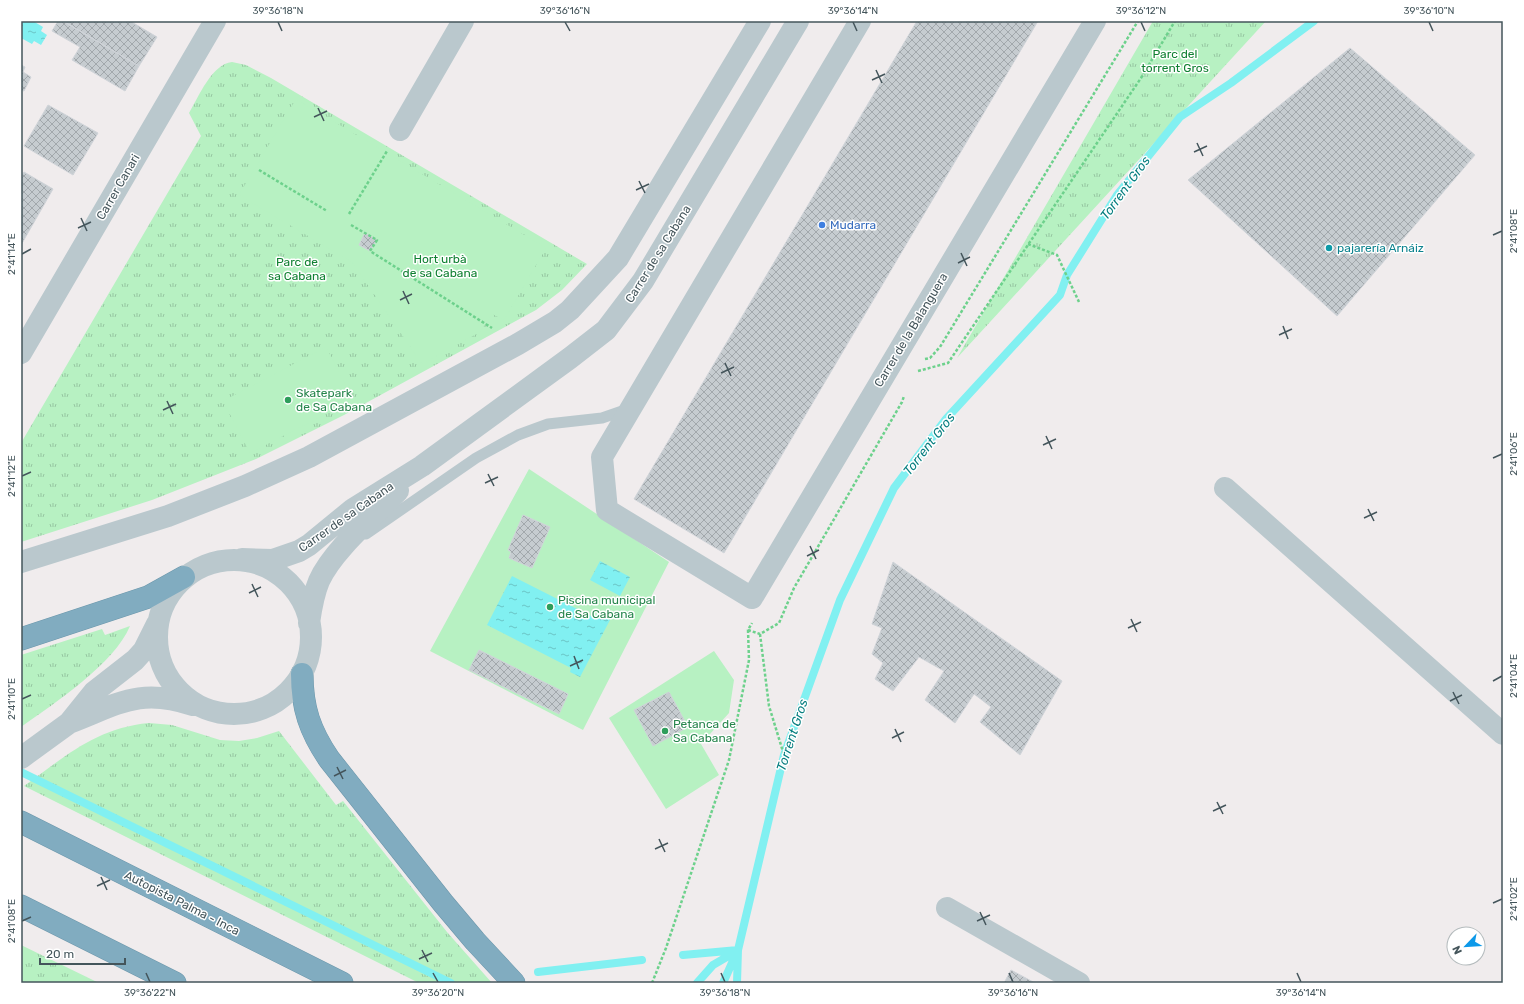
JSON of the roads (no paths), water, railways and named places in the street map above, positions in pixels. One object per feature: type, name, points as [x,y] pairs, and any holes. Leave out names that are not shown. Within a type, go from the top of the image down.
[{"type":"highway","points":[[21,639],[148,597],[184,577]]},
{"type":"highway","points":[[302,674],[302,698],[308,720],[319,744],[329,759],[443,903],[475,941],[514,983]]},
{"type":"highway","name":"Autopista Palma - Inca","points":[[21,822],[342,983]]},
{"type":"highway","points":[[21,906],[175,983]]},
{"type":"street","name":"Carrer Canari","points":[[21,353],[215,21]]},
{"type":"street","points":[[400,130],[463,21]]},
{"type":"street","points":[[21,562],[168,516],[246,486],[309,456],[518,344],[555,322],[570,310],[618,258],[760,21]]},
{"type":"street","name":"Carrer de sa Cabana","points":[[242,559],[273,560],[299,551],[353,509],[422,466],[606,330],[643,281],[798,21]]},
{"type":"street","points":[[631,408],[860,21]]},
{"type":"street","name":"Carrer de la Balanguera","points":[[631,408],[602,457],[607,510],[754,607],[1095,21]]},
{"type":"street","name":"Carrer de sa Cabana","points":[[308,628],[312,603],[320,580],[341,550],[422,466]]},
{"type":"street","points":[[1225,488],[1503,734]]},
{"type":"street","points":[[69,723],[94,692],[135,660],[144,650],[158,621],[163,606],[171,592],[184,577],[213,563],[242,559],[263,564],[290,584],[300,599],[308,628],[309,651],[302,674],[284,697],[258,711],[241,716],[226,716],[212,713],[198,706],[186,698],[176,688],[165,670],[158,649],[158,621]]},
{"type":"street","points":[[21,758],[69,723],[124,700],[138,697],[169,698],[198,706]]},
{"type":"street","points":[[947,908],[1079,983]]},
{"type":"lane","points":[[341,550],[413,504],[476,458],[518,435],[548,424],[602,418],[631,408]]},
{"type":"water","points":[[21,21],[33,21],[43,27],[41,31],[47,35],[41,45],[34,41],[32,44],[21,38]]},
{"type":"water","points":[[600,561],[630,577],[620,596],[590,580]]},
{"type":"water","points":[[512,576],[595,618],[598,613],[610,620],[580,677],[570,672],[571,668],[487,625]]},
{"type":"waterway","name":"Torrent Gros","points":[[737,983],[738,950],[784,755],[840,600],[894,488],[946,419],[1060,295],[1067,275],[1117,195],[1180,117],[1231,83],[1314,21]]},
{"type":"waterway","points":[[21,772],[451,983]]},
{"type":"waterway","points":[[683,955],[738,950]]},
{"type":"waterway","points":[[697,983],[713,965],[737,951]]},
{"type":"waterway","points":[[723,983],[736,954]]},
{"type":"waterway","points":[[538,972],[642,960]]},
{"type":"place","name":"Mudarra","points":[[822,225]]},
{"type":"place","name":"pajarería Arnáiz","points":[[1329,248]]},
{"type":"place","name":"Skatepark de Sa Cabana","points":[[288,400]]},
{"type":"place","name":"Piscina municipal de Sa Cabana","points":[[550,607]]},
{"type":"place","name":"Petanca de Sa Cabana","points":[[665,731]]},
{"type":"park label","name":"Parc del torrent Gros","points":[[1175,61]]},
{"type":"park label","name":"Hort urbà de sa Cabana","points":[[440,266]]},
{"type":"park label","name":"Parc de sa Cabana","points":[[297,269]]}]
